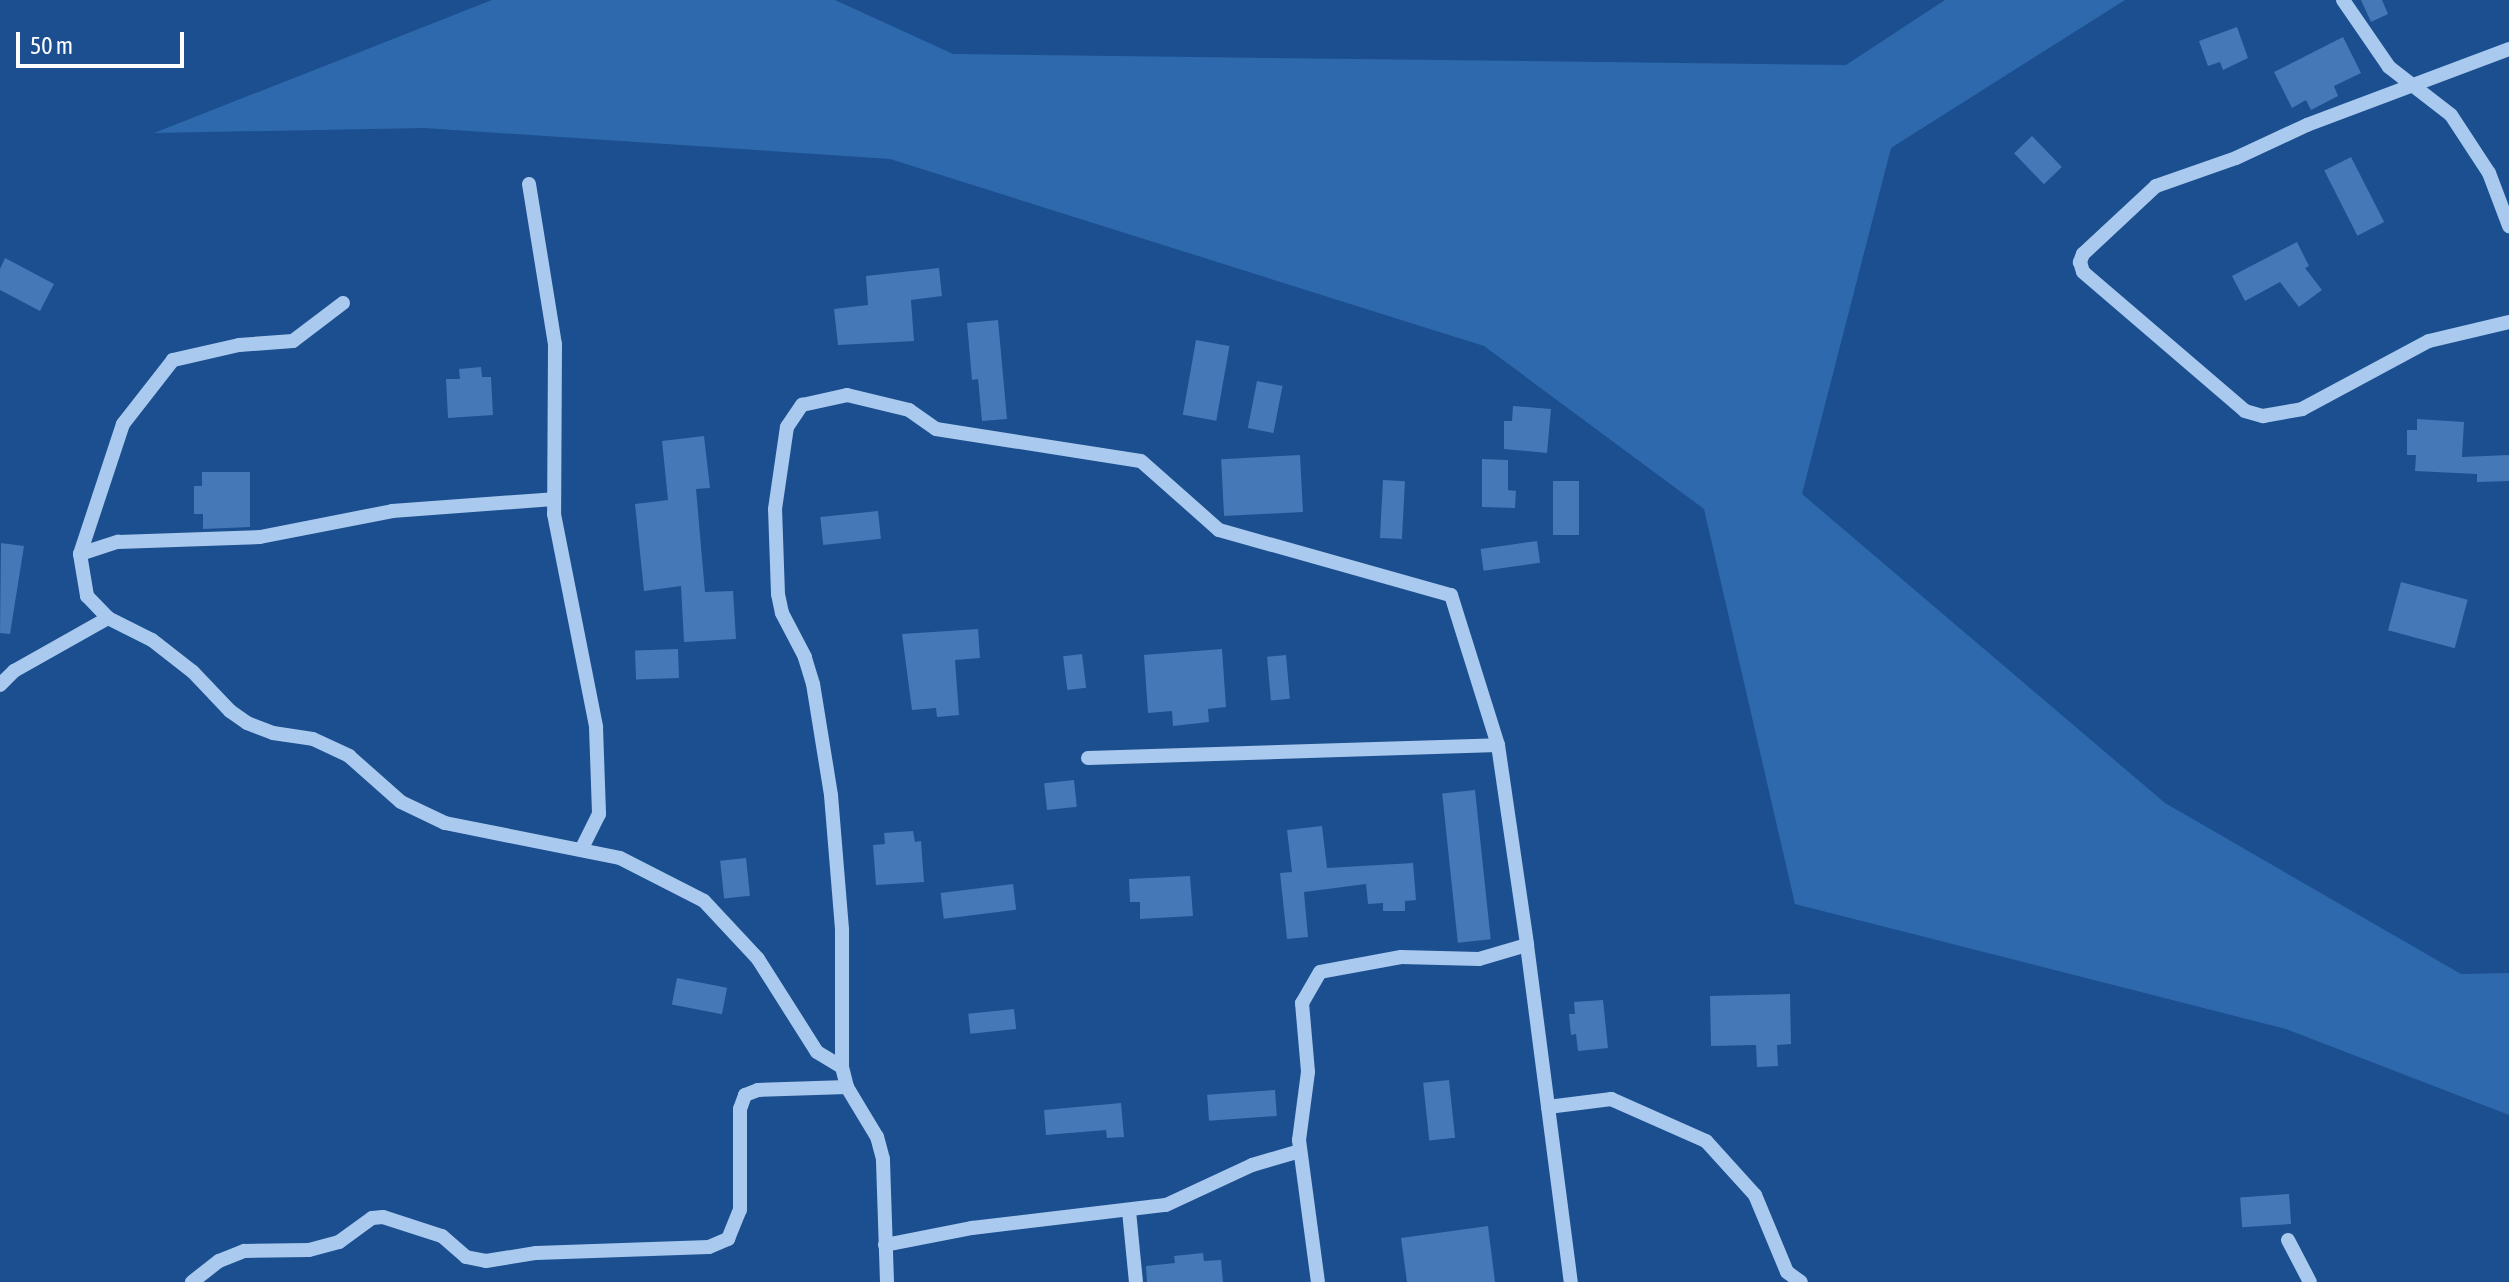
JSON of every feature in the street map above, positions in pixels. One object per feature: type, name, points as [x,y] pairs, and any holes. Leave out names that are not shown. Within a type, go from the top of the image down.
[{"type":"street","points":[[2343,0],[2389,67],[2451,115],[2489,173],[2509,226]]},
{"type":"street","points":[[2509,49],[2307,125],[2236,158],[2156,186],[2083,254],[2080,262],[2083,272],[2245,411],[2263,416],[2302,409],[2429,341],[2509,322]]},
{"type":"street","points":[[529,184],[555,344],[554,514],[596,727],[599,814],[581,850]]},
{"type":"street","points":[[343,303],[293,341],[239,345],[173,360],[123,424],[80,554],[87,596],[108,618],[152,640],[193,672],[230,711],[247,723],[273,733],[313,739],[349,756],[401,802],[445,823],[620,858],[704,901],[758,959],[817,1052],[842,1067]]},
{"type":"street","points":[[887,1282],[883,1159],[877,1137],[847,1087],[842,1067],[842,929],[831,795],[813,684],[805,657],[782,613],[778,594],[775,509],[787,427],[802,405],[847,395],[909,410],[936,429],[1141,461],[1219,530],[1451,595],[1498,745],[1571,1282]]},
{"type":"street","points":[[80,554],[118,542],[260,537],[392,511],[554,499]]},
{"type":"street","points":[[0,685],[14,671],[108,618]]},
{"type":"street","points":[[1088,758],[1498,745]]},
{"type":"street","points":[[1318,1282],[1300,1151],[1308,1072],[1302,1003],[1320,972],[1401,957],[1479,959],[1527,945]]},
{"type":"street","points":[[192,1282],[219,1261],[244,1251],[309,1250],[339,1242],[372,1218],[383,1217],[442,1236],[466,1257],[486,1261],[536,1253],[709,1247],[728,1239],[740,1210],[740,1109],[745,1095],[758,1090],[847,1087]]},
{"type":"street","points":[[1548,1107],[1611,1099],[1706,1141],[1755,1195],[1787,1272],[1801,1282]]},
{"type":"street","points":[[885,1245],[972,1228],[1166,1205],[1252,1165],[1300,1151]]},
{"type":"street","points":[[1129,1211],[1136,1282]]},
{"type":"street","points":[[2288,1240],[2310,1282]]},
{"type":"shaded area","points":[[492,0],[835,0],[953,54],[1846,65],[1945,0],[2125,0],[1891,148],[1802,494],[2165,803],[2461,974],[2509,973],[2509,1115],[2286,1029],[1795,904],[1704,509],[1484,346],[890,159],[424,128],[154,133]]},
{"type":"building","points":[[2361,0],[2382,0],[2388,14],[2371,22]]},
{"type":"building","points":[[2237,27],[2248,58],[2223,70],[2220,62],[2208,66],[2199,41]]},
{"type":"building","points":[[2343,37],[2361,73],[2334,86],[2338,96],[2311,110],[2306,100],[2292,108],[2274,72]]},
{"type":"building","points":[[2032,136],[2062,167],[2044,184],[2014,153]]},
{"type":"building","points":[[2351,157],[2384,222],[2357,236],[2324,171]]},
{"type":"building","points":[[2297,242],[2309,266],[2305,268],[2322,290],[2299,307],[2280,282],[2245,301],[2232,276]]},
{"type":"building","points":[[5,258],[54,284],[40,311],[0,290],[0,269]]},
{"type":"building","points":[[939,268],[942,296],[911,300],[914,341],[838,345],[834,309],[868,305],[866,276]]},
{"type":"building","points":[[998,320],[1007,419],[982,421],[978,379],[972,380],[967,323]]},
{"type":"building","points":[[1196,340],[1229,346],[1216,421],[1183,415]]},
{"type":"building","points":[[481,367],[482,377],[491,377],[493,415],[448,418],[446,379],[460,379],[459,369]]},
{"type":"building","points":[[1257,381],[1283,386],[1273,433],[1248,428]]},
{"type":"building","points":[[1513,406],[1551,409],[1547,453],[1504,449],[1504,421],[1512,421]]},
{"type":"building","points":[[2417,419],[2464,422],[2462,457],[2509,455],[2509,481],[2477,482],[2477,474],[2415,471],[2416,455],[2407,455],[2407,430],[2417,430]]},
{"type":"building","points":[[704,436],[710,488],[696,489],[705,592],[733,591],[736,639],[684,642],[681,586],[644,591],[635,504],[668,500],[662,441]]},
{"type":"building","points":[[1300,455],[1303,512],[1224,516],[1221,459]]},
{"type":"building","points":[[1482,459],[1508,460],[1508,490],[1516,491],[1515,508],[1482,507]]},
{"type":"building","points":[[202,472],[250,472],[250,527],[203,529],[203,514],[194,514],[194,486],[202,486]]},
{"type":"building","points":[[1383,480],[1405,481],[1402,539],[1380,538]]},
{"type":"building","points":[[1553,481],[1579,481],[1579,535],[1553,535]]},
{"type":"building","points":[[878,511],[881,539],[823,545],[820,517]]},
{"type":"building","points":[[1537,541],[1540,563],[1484,571],[1481,549]]},
{"type":"building","points":[[1,543],[24,546],[10,634],[0,633]]},
{"type":"building","points":[[2401,582],[2468,600],[2455,648],[2388,630]]},
{"type":"building","points":[[978,629],[980,658],[955,660],[959,715],[937,717],[936,708],[912,710],[902,634]]},
{"type":"building","points":[[678,649],[679,678],[636,679],[635,651]]},
{"type":"building","points":[[1222,649],[1226,707],[1208,709],[1209,722],[1173,726],[1172,711],[1148,713],[1144,655]]},
{"type":"building","points":[[1082,654],[1086,688],[1067,690],[1063,656]]},
{"type":"building","points":[[1286,655],[1290,699],[1271,700],[1267,657]]},
{"type":"building","points":[[1074,780],[1077,807],[1047,810],[1044,783]]},
{"type":"building","points":[[1475,790],[1491,939],[1458,943],[1442,793]]},
{"type":"building","points":[[1322,826],[1327,868],[1413,863],[1416,900],[1405,901],[1405,911],[1383,911],[1383,903],[1368,904],[1366,884],[1304,892],[1308,937],[1287,939],[1280,873],[1292,872],[1287,830]]},
{"type":"building","points":[[913,831],[915,842],[921,841],[924,882],[876,885],[873,845],[885,844],[884,833]]},
{"type":"building","points":[[746,858],[750,896],[724,899],[720,861]]},
{"type":"building","points":[[1190,876],[1193,916],[1140,919],[1140,902],[1130,902],[1129,879]]},
{"type":"building","points":[[1013,884],[1016,910],[944,919],[941,893]]},
{"type":"building","points":[[677,978],[727,988],[722,1014],[672,1005]]},
{"type":"building","points":[[1790,994],[1791,1044],[1777,1045],[1778,1066],[1757,1067],[1756,1045],[1711,1046],[1710,996]]},
{"type":"building","points":[[1603,1000],[1608,1048],[1578,1051],[1576,1034],[1571,1035],[1569,1014],[1575,1014],[1574,1002]]},
{"type":"building","points":[[1014,1009],[1016,1029],[970,1034],[968,1014]]},
{"type":"building","points":[[1449,1080],[1455,1138],[1429,1140],[1423,1083]]},
{"type":"building","points":[[1275,1090],[1277,1116],[1209,1121],[1207,1095]]},
{"type":"building","points":[[1121,1103],[1124,1137],[1107,1138],[1106,1130],[1046,1135],[1044,1110]]},
{"type":"building","points":[[2289,1194],[2291,1224],[2242,1227],[2240,1197]]},
{"type":"building","points":[[1488,1226],[1495,1282],[1407,1282],[1401,1238]]},
{"type":"building","points":[[1203,1253],[1204,1261],[1221,1260],[1223,1282],[1147,1282],[1146,1266],[1175,1263],[1174,1256]]}]
